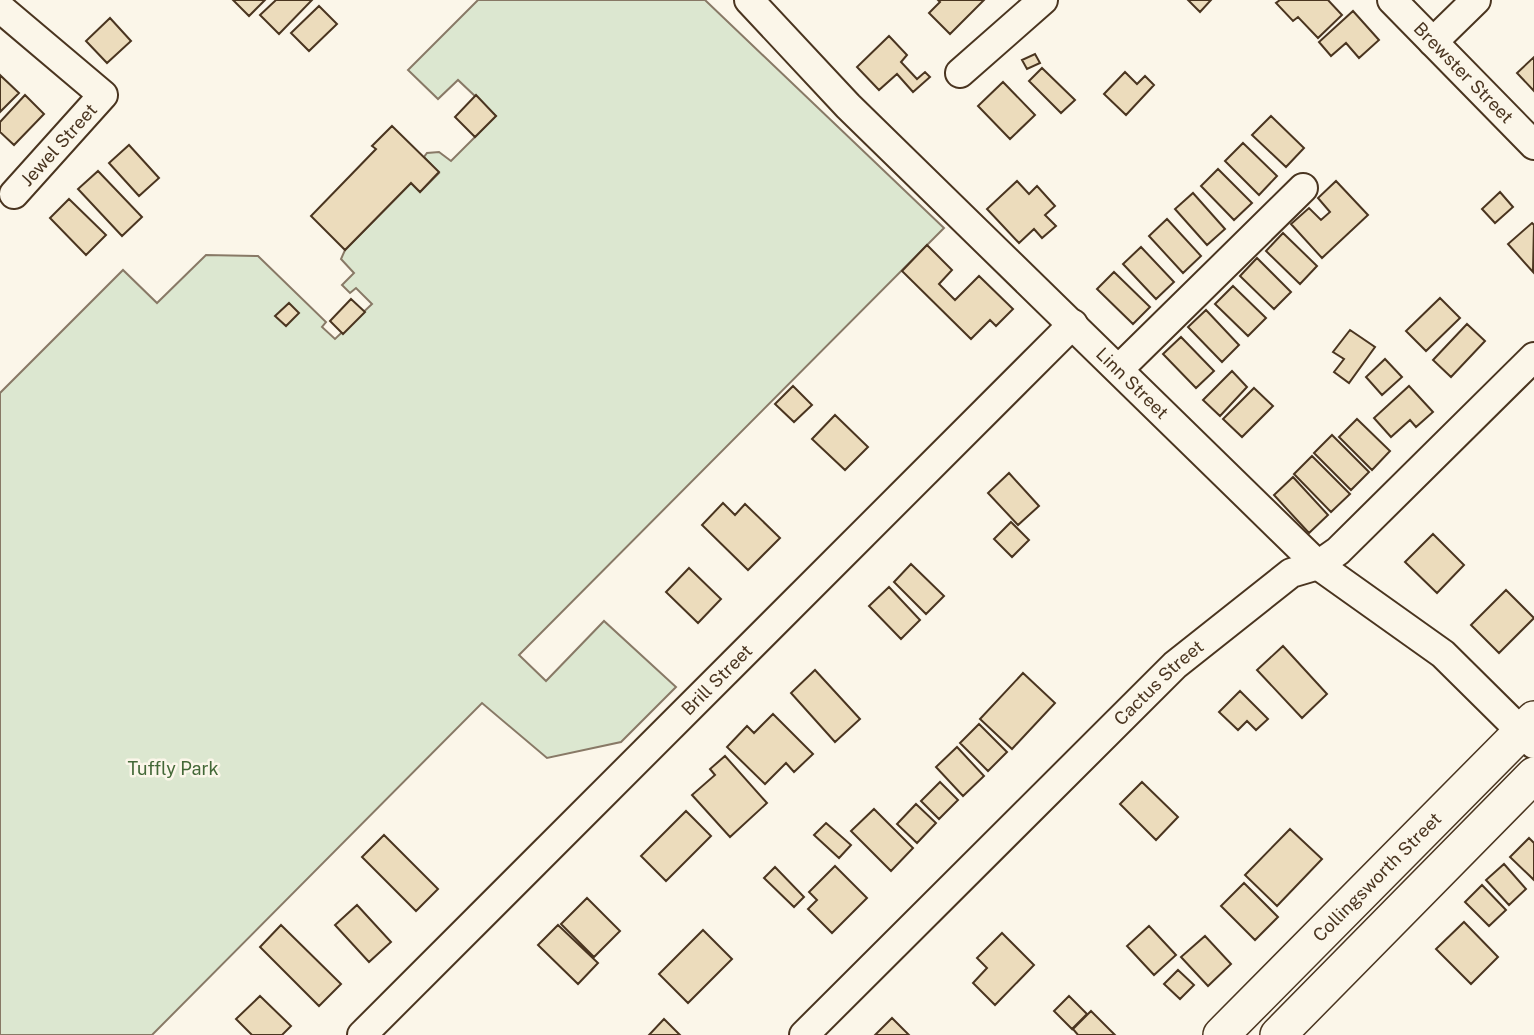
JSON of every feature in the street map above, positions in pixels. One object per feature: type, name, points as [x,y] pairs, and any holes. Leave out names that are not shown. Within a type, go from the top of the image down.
[{"type":"main road","name":"Collingsworth Street","points":[[1222,1035],[1530,732]]},
{"type":"main road","points":[[1278,1035],[1534,775]]},
{"type":"street","name":"Linn Street","points":[[748,0],[848,106],[1318,565],[1443,654],[1530,732]]},
{"type":"street","points":[[960,73],[1043,0]]},
{"type":"street","name":"Brewster Street","points":[[1392,0],[1534,145]]},
{"type":"street","points":[[1433,42],[1476,0]]},
{"type":"street","name":"Jewel Street","points":[[0,8],[103,95],[14,194]]},
{"type":"street","points":[[1119,369],[1303,188]]},
{"type":"street","name":"Brill Street","points":[[362,1035],[1073,324]]},
{"type":"street","name":"Cactus Street","points":[[804,1035],[1175,665],[1291,573],[1318,565],[1338,551],[1534,357]]},
{"type":"green space","name":"Tuffly Park","points":[[478,0],[705,0],[944,228],[519,655],[546,681],[604,621],[676,687],[621,742],[547,758],[482,703],[152,1035],[0,1035],[0,393],[123,270],[157,303],[206,255],[258,256],[326,322],[322,327],[335,339],[372,304],[356,288],[350,293],[342,285],[354,273],[341,259],[345,250],[411,183],[420,192],[439,173],[424,157],[427,153],[439,152],[451,161],[496,116],[458,80],[438,99],[408,70]]},
{"type":"building","points":[[233,0],[265,0],[249,16]]},
{"type":"building","points":[[276,0],[312,0],[279,34],[260,15]]},
{"type":"building","points":[[938,0],[984,0],[950,34],[929,13],[940,2]]},
{"type":"building","points":[[1188,0],[1211,0],[1200,12]]},
{"type":"building","points":[[1280,0],[1328,0],[1342,15],[1318,38],[1298,17],[1293,21],[1276,3]]},
{"type":"building","points":[[319,6],[337,24],[309,51],[291,33]]},
{"type":"building","points":[[1353,11],[1379,40],[1359,58],[1346,43],[1331,56],[1319,42]]},
{"type":"building","points":[[110,18],[131,41],[107,63],[86,41]]},
{"type":"building","points":[[889,36],[907,55],[901,62],[917,79],[925,72],[930,77],[913,92],[897,74],[879,90],[857,67]]},
{"type":"building","points":[[1035,54],[1040,63],[1027,69],[1022,60]]},
{"type":"building","points":[[1534,57],[1534,91],[1517,73]]},
{"type":"building","points":[[1042,68],[1075,100],[1061,113],[1029,81]]},
{"type":"building","points":[[1125,72],[1137,84],[1145,76],[1154,85],[1126,115],[1104,94]]},
{"type":"building","points":[[0,75],[19,93],[0,112]]},
{"type":"building","points":[[1003,82],[1035,115],[1010,139],[978,106]]},
{"type":"building","points":[[25,95],[44,114],[14,145],[0,132],[0,122]]},
{"type":"building","points":[[476,95],[496,116],[475,137],[455,117]]},
{"type":"building","points":[[1271,116],[1304,148],[1286,167],[1252,135]]},
{"type":"building","points":[[392,126],[439,172],[420,192],[411,183],[345,250],[311,216],[376,149],[372,146]]},
{"type":"building","points":[[1243,143],[1277,176],[1259,195],[1225,161]]},
{"type":"building","points":[[129,145],[159,178],[139,196],[109,163]]},
{"type":"building","points":[[1218,169],[1252,203],[1234,220],[1201,186]]},
{"type":"building","points":[[98,171],[142,217],[122,236],[78,189]]},
{"type":"building","points":[[1017,181],[1029,194],[1037,186],[1055,206],[1045,215],[1056,226],[1042,238],[1034,229],[1019,243],[987,209]]},
{"type":"building","points":[[1336,181],[1368,215],[1322,258],[1291,224],[1309,208],[1321,220],[1330,212],[1318,198]]},
{"type":"building","points":[[1500,192],[1513,207],[1495,223],[1482,209]]},
{"type":"building","points":[[1193,193],[1225,229],[1207,245],[1175,209]]},
{"type":"building","points":[[69,199],[106,235],[86,255],[50,218]]},
{"type":"building","points":[[1167,219],[1201,256],[1183,273],[1149,236]]},
{"type":"building","points":[[1532,223],[1534,225],[1533,272],[1508,244]]},
{"type":"building","points":[[1283,233],[1317,266],[1300,284],[1266,251]]},
{"type":"building","points":[[927,245],[952,270],[939,284],[955,300],[979,276],[1013,309],[996,326],[990,320],[971,339],[902,271]]},
{"type":"building","points":[[1141,247],[1174,282],[1156,299],[1123,264]]},
{"type":"building","points":[[1257,258],[1291,292],[1274,309],[1240,276]]},
{"type":"building","points":[[1114,272],[1150,307],[1133,324],[1097,289]]},
{"type":"building","points":[[1233,286],[1266,318],[1248,336],[1215,304]]},
{"type":"building","points":[[1440,298],[1460,318],[1426,351],[1406,331]]},
{"type":"building","points":[[351,299],[365,312],[343,334],[330,321]]},
{"type":"building","points":[[289,303],[299,313],[286,326],[275,316]]},
{"type":"building","points":[[1206,310],[1239,345],[1222,362],[1188,327]]},
{"type":"building","points":[[1467,324],[1485,341],[1451,377],[1433,360]]},
{"type":"building","points":[[1350,330],[1375,347],[1349,383],[1334,372],[1344,359],[1333,352]]},
{"type":"building","points":[[1181,337],[1214,371],[1196,388],[1163,354]]},
{"type":"building","points":[[1385,359],[1402,377],[1382,395],[1366,377]]},
{"type":"building","points":[[1232,371],[1247,387],[1220,416],[1203,400]]},
{"type":"building","points":[[793,386],[812,405],[794,422],[775,404]]},
{"type":"building","points":[[1409,386],[1433,412],[1416,427],[1410,420],[1391,437],[1374,418]]},
{"type":"building","points":[[1254,388],[1273,406],[1242,437],[1223,419]]},
{"type":"building","points":[[835,415],[868,447],[845,470],[812,439]]},
{"type":"building","points":[[1357,419],[1390,451],[1372,470],[1339,437]]},
{"type":"building","points":[[1332,435],[1369,472],[1351,490],[1314,453]]},
{"type":"building","points":[[1312,456],[1350,494],[1331,512],[1294,474]]},
{"type":"building","points":[[1009,473],[1039,506],[1018,525],[988,493]]},
{"type":"building","points":[[1293,477],[1328,515],[1309,533],[1274,495]]},
{"type":"building","points":[[723,503],[735,515],[745,504],[780,538],[748,570],[702,525]]},
{"type":"building","points":[[1011,522],[1029,540],[1012,557],[994,539]]},
{"type":"building","points":[[1433,534],[1464,565],[1437,593],[1405,562]]},
{"type":"building","points":[[911,564],[944,596],[926,614],[894,582]]},
{"type":"building","points":[[689,568],[721,599],[698,623],[666,592]]},
{"type":"building","points":[[889,587],[920,620],[901,639],[869,606]]},
{"type":"building","points":[[1506,590],[1534,618],[1499,653],[1471,625]]},
{"type":"building","points":[[1283,646],[1327,694],[1302,718],[1257,670]]},
{"type":"building","points":[[815,670],[860,719],[835,742],[791,693]]},
{"type":"building","points":[[1023,673],[1055,703],[1012,749],[980,719]]},
{"type":"building","points":[[1240,691],[1268,719],[1256,730],[1247,721],[1238,730],[1219,712]]},
{"type":"building","points":[[773,714],[813,754],[794,772],[786,763],[765,784],[727,747],[747,726],[754,733]]},
{"type":"building","points":[[979,724],[1007,752],[988,771],[960,743]]},
{"type":"building","points":[[957,747],[984,776],[963,796],[936,767]]},
{"type":"building","points":[[725,756],[767,803],[730,837],[692,795],[715,775],[710,769]]},
{"type":"building","points":[[940,782],[958,800],[939,819],[921,801]]},
{"type":"building","points":[[1142,782],[1178,817],[1156,840],[1120,804]]},
{"type":"building","points":[[916,804],[936,823],[917,843],[897,824]]},
{"type":"building","points":[[874,809],[913,848],[891,871],[851,831]]},
{"type":"building","points":[[686,811],[711,836],[666,881],[641,856]]},
{"type":"building","points":[[826,823],[851,845],[839,858],[814,835]]},
{"type":"building","points":[[1290,829],[1322,859],[1277,906],[1245,875]]},
{"type":"building","points":[[384,835],[438,889],[416,911],[362,857]]},
{"type":"building","points":[[1529,838],[1534,843],[1534,880],[1510,857]]},
{"type":"building","points":[[1504,864],[1526,889],[1509,905],[1486,880]]},
{"type":"building","points":[[835,866],[867,898],[832,933],[808,909],[817,900],[809,892]]},
{"type":"building","points":[[775,867],[804,897],[794,907],[764,878]]},
{"type":"building","points":[[1244,883],[1278,917],[1255,940],[1221,906]]},
{"type":"building","points":[[1482,885],[1506,910],[1489,926],[1465,902]]},
{"type":"building","points":[[587,898],[620,931],[594,957],[561,924]]},
{"type":"building","points":[[357,905],[391,942],[369,962],[335,925]]},
{"type":"building","points":[[1464,922],[1498,957],[1471,984],[1436,949]]},
{"type":"building","points":[[281,925],[341,984],[319,1006],[260,947]]},
{"type":"building","points":[[558,925],[598,963],[578,984],[538,945]]},
{"type":"building","points":[[1149,926],[1176,955],[1154,975],[1127,946]]},
{"type":"building","points":[[703,930],[732,959],[688,1003],[659,974]]},
{"type":"building","points":[[1002,933],[1034,965],[995,1005],[973,983],[987,968],[977,958]]},
{"type":"building","points":[[1205,936],[1231,964],[1208,986],[1181,957]]},
{"type":"building","points":[[1178,970],[1194,985],[1180,999],[1164,984]]},
{"type":"building","points":[[260,996],[291,1026],[282,1035],[252,1035],[236,1019]]},
{"type":"building","points":[[1069,996],[1087,1014],[1072,1029],[1054,1011]]},
{"type":"building","points":[[1091,1011],[1115,1035],[1078,1035],[1073,1029]]},
{"type":"building","points":[[892,1018],[909,1035],[875,1035]]},
{"type":"building","points":[[664,1019],[680,1035],[649,1035]]}]
